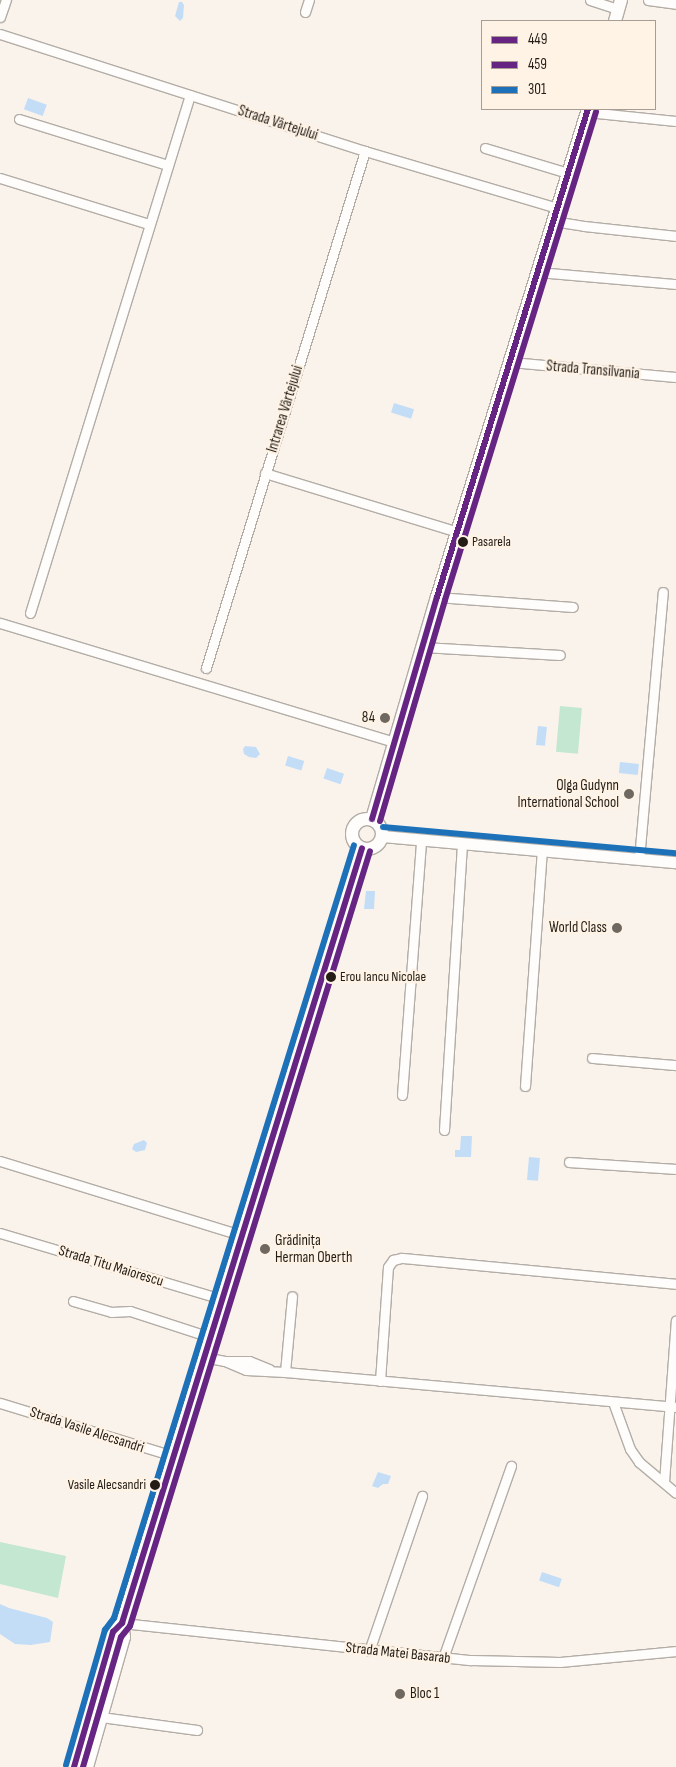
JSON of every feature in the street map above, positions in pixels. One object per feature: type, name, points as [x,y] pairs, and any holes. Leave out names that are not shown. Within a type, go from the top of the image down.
[{"type":"main road","points":[[615,20],[620,4]]},
{"type":"main road","points":[[372,819],[437,598],[587,111]]},
{"type":"main road","points":[[362,819],[372,819],[380,826],[382,836],[375,846],[362,848],[354,842],[353,829],[362,819]]},
{"type":"main road","points":[[87,1767],[124,1637],[122,1624],[362,848]]},
{"type":"main road","points":[[74,1767],[112,1632],[122,1624]]},
{"type":"street","points":[[0,17],[6,0]]},
{"type":"street","points":[[305,12],[309,0]]},
{"type":"street","points":[[590,0],[620,4]]},
{"type":"street","points":[[648,0],[676,4]]},
{"type":"street","name":"Strada Vârtejului","points":[[0,34],[365,151],[555,214],[584,226],[676,236]]},
{"type":"street","points":[[30,614],[190,95]]},
{"type":"street","points":[[587,111],[676,121]]},
{"type":"street","points":[[19,119],[168,165]]},
{"type":"street","points":[[486,148],[568,173]]},
{"type":"street","name":"Intrarea Vârtejului","points":[[206,668],[365,151]]},
{"type":"street","points":[[0,178],[149,224]]},
{"type":"street","points":[[538,272],[676,284]]},
{"type":"street","name":"Strada Transilvania","points":[[510,362],[676,377]]},
{"type":"street","points":[[265,473],[458,532]]},
{"type":"street","points":[[639,859],[663,592]]},
{"type":"street","points":[[437,598],[573,607]]},
{"type":"street","points":[[0,622],[395,742]]},
{"type":"street","points":[[423,647],[560,655]]},
{"type":"street","points":[[382,836],[676,862]]},
{"type":"street","points":[[402,1094],[421,840]]},
{"type":"street","points":[[444,1130],[462,843]]},
{"type":"street","points":[[525,1086],[542,850]]},
{"type":"street","points":[[592,1058],[676,1065]]},
{"type":"street","points":[[0,1160],[241,1235]]},
{"type":"street","points":[[570,1162],[676,1169]]},
{"type":"street","name":"Strada Titu Maiorescu","points":[[0,1233],[221,1299]]},
{"type":"street","points":[[380,1381],[388,1266],[393,1260],[402,1258],[676,1284]]},
{"type":"street","points":[[285,1372],[292,1296]]},
{"type":"street","points":[[74,1301],[111,1312],[130,1311],[210,1336]]},
{"type":"street","points":[[664,1482],[672,1406],[676,1320]]},
{"type":"street","points":[[204,1357],[225,1361],[249,1361],[274,1371],[672,1406]]},
{"type":"street","name":"Strada Vasile Alecsandri","points":[[0,1402],[173,1456]]},
{"type":"street","points":[[613,1402],[630,1449],[639,1462],[676,1493]]},
{"type":"street","points":[[443,1658],[511,1466]]},
{"type":"street","points":[[369,1651],[422,1496]]},
{"type":"street","name":"Strada Matei Basarab","points":[[122,1624],[369,1651],[502,1662],[560,1662],[676,1651]]},
{"type":"street","points":[[101,1716],[197,1730]]},
{"type":"green space","points":[[560,706],[582,708],[578,754],[556,752]]},
{"type":"green space","points":[[0,1542],[66,1556],[58,1598],[0,1584]]},
{"type":"water","points":[[179,2],[182,2],[184,5],[183,18],[180,21],[175,16]]},
{"type":"water","points":[[28,98],[47,105],[43,116],[24,109]]},
{"type":"water","points":[[394,403],[414,409],[411,419],[391,413]]},
{"type":"water","points":[[538,726],[547,727],[545,746],[536,745]]},
{"type":"water","points":[[245,746],[256,747],[260,754],[256,758],[249,757],[244,754],[243,749]]},
{"type":"water","points":[[288,756],[304,761],[301,771],[285,766]]},
{"type":"water","points":[[620,762],[639,764],[638,775],[619,773]]},
{"type":"water","points":[[327,768],[344,774],[340,784],[323,778]]},
{"type":"water","points":[[366,891],[375,891],[374,909],[364,909]]},
{"type":"water","points":[[461,1136],[472,1136],[471,1157],[455,1157],[455,1150],[460,1150]]},
{"type":"water","points":[[144,1140],[147,1143],[145,1150],[136,1152],[132,1149],[134,1144]]},
{"type":"water","points":[[529,1157],[540,1158],[538,1181],[527,1180]]},
{"type":"water","points":[[378,1472],[391,1476],[388,1484],[383,1484],[378,1488],[372,1486]]},
{"type":"water","points":[[542,1572],[562,1579],[559,1587],[539,1581]]},
{"type":"water","points":[[0,1604],[47,1618],[53,1622],[50,1642],[31,1645],[15,1644],[0,1634]]},
{"type":"transit line","name":"449","points":[[372,819],[437,597],[588,110]]},
{"type":"transit line","name":"459","points":[[380,821],[445,600],[596,112]]},
{"type":"transit line","name":"301","points":[[383,827],[676,853]]},
{"type":"transit line","name":"301","points":[[66,1765],[105,1630],[114,1618],[354,845]]},
{"type":"transit line","name":"449","points":[[74,1767],[113,1632],[122,1623],[362,848]]},
{"type":"transit line","name":"459","points":[[83,1767],[121,1637],[130,1626],[370,851]]},
{"type":"place","name":"Pasarela","points":[[463,542]]},
{"type":"place","name":"84","points":[[385,718]]},
{"type":"place","name":"Olga Gudynn International School","points":[[629,794]]},
{"type":"place","name":"World Class","points":[[617,928]]},
{"type":"place","name":"Erou Iancu Nicolae","points":[[331,977]]},
{"type":"place","name":"Grădinița Herman Oberth","points":[[265,1249]]},
{"type":"place","name":"Vasile Alecsandri","points":[[155,1485]]},
{"type":"place","name":"Bloc 1","points":[[400,1694]]}]
